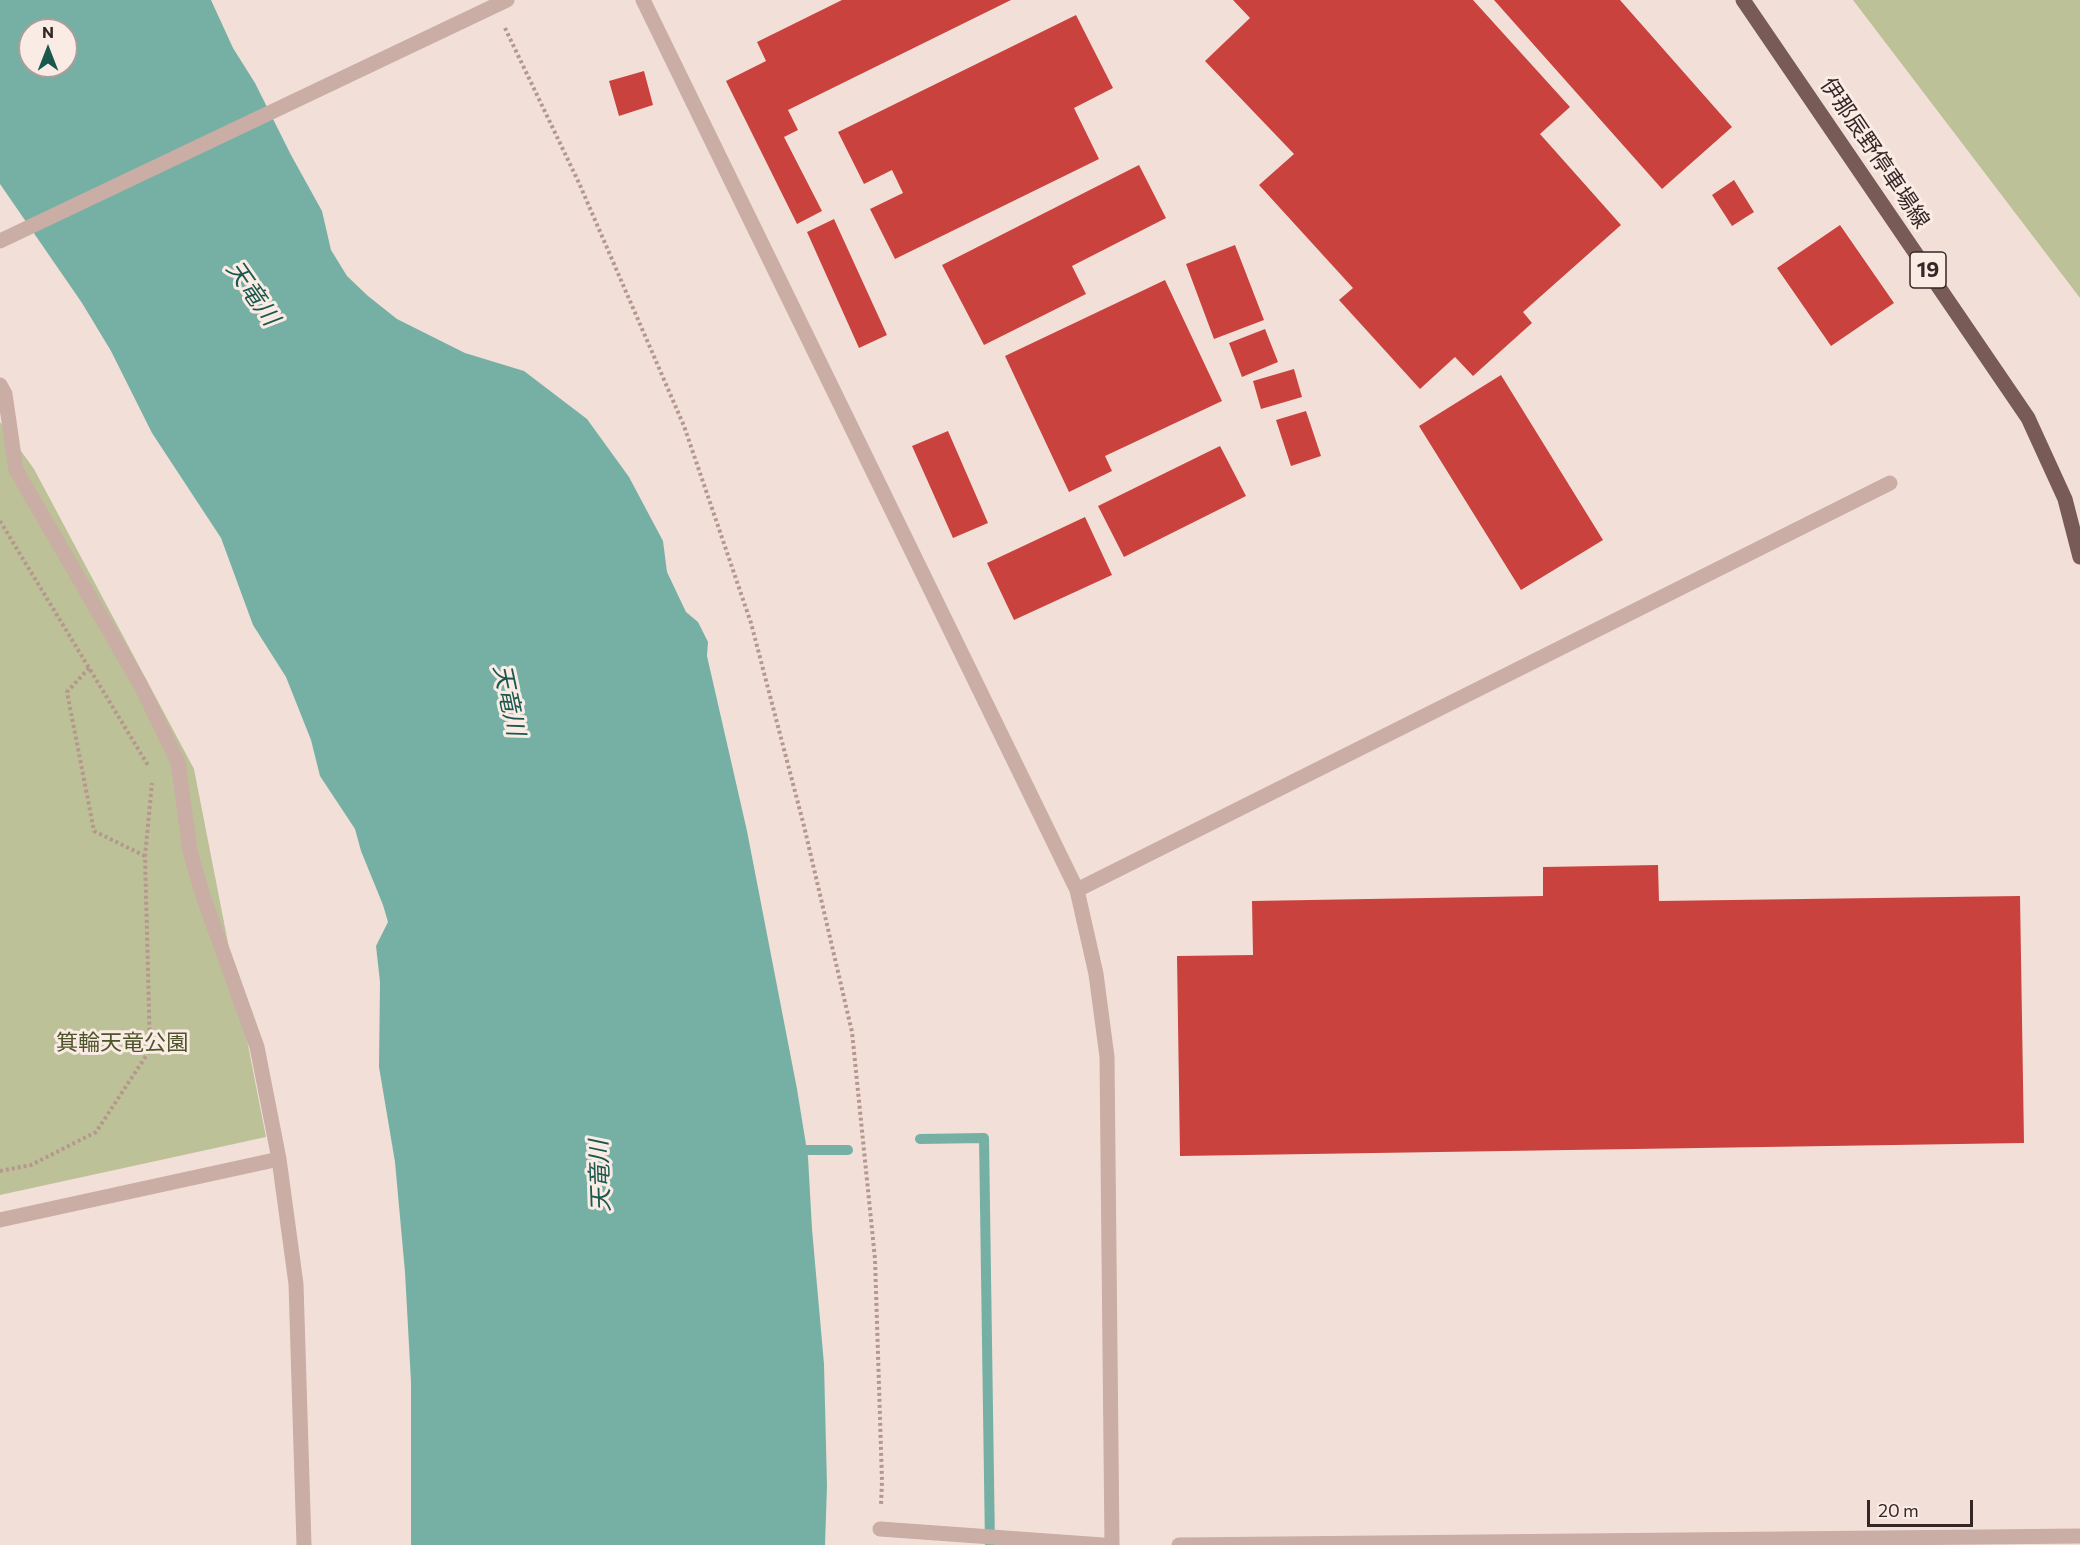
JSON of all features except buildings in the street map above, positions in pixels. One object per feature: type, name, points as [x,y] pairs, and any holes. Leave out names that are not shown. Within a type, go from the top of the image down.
[{"type":"main road","name":"伊那辰野停車場線","points":[[1743,0],[2028,418],[2064,499],[2080,557]]},
{"type":"street","points":[[643,0],[1077,890],[1096,974],[1107,1057],[1113,1545]]},
{"type":"street","points":[[0,241],[501,3]]},
{"type":"street","points":[[0,386],[5,394],[16,470],[140,684],[178,762],[190,851],[203,896],[256,1047],[279,1159],[296,1284],[304,1545]]},
{"type":"street","points":[[1077,890],[1890,483]]},
{"type":"street","points":[[0,1220],[279,1159]]},
{"type":"street","points":[[880,1528],[1103,1545]]},
{"type":"street","points":[[1179,1545],[2080,1536]]},
{"type":"path","points":[[501,3],[684,426],[751,623],[804,826],[852,1032],[875,1259],[882,1481],[880,1528]]},
{"type":"path","points":[[0,521],[153,774],[145,856],[150,1050],[96,1132],[31,1165],[0,1171]]},
{"type":"path","points":[[89,668],[67,692],[94,831],[145,856]]},
{"type":"green space","points":[[1853,0],[2080,0],[2080,298]]},
{"type":"green space","name":"箕輪天竜公園","points":[[0,422],[34,469],[194,769],[266,1137],[0,1195]]},
{"type":"water","name":"天竜川","points":[[0,0],[211,0],[233,48],[255,83],[322,211],[331,250],[347,276],[397,319],[465,353],[524,371],[587,419],[629,477],[663,541],[667,572],[686,612],[698,622],[708,642],[707,656],[747,831],[797,1089],[808,1157],[824,1364],[827,1486],[825,1545],[411,1545],[411,1382],[405,1272],[395,1162],[379,1067],[380,982],[376,946],[388,922],[355,829],[320,776],[311,740],[286,677],[253,625],[221,538],[152,433],[111,351],[82,303],[0,184]]},
{"type":"waterway","points":[[920,1139],[984,1138],[990,1545]]},
{"type":"waterway","points":[[792,1150],[848,1150]]}]
